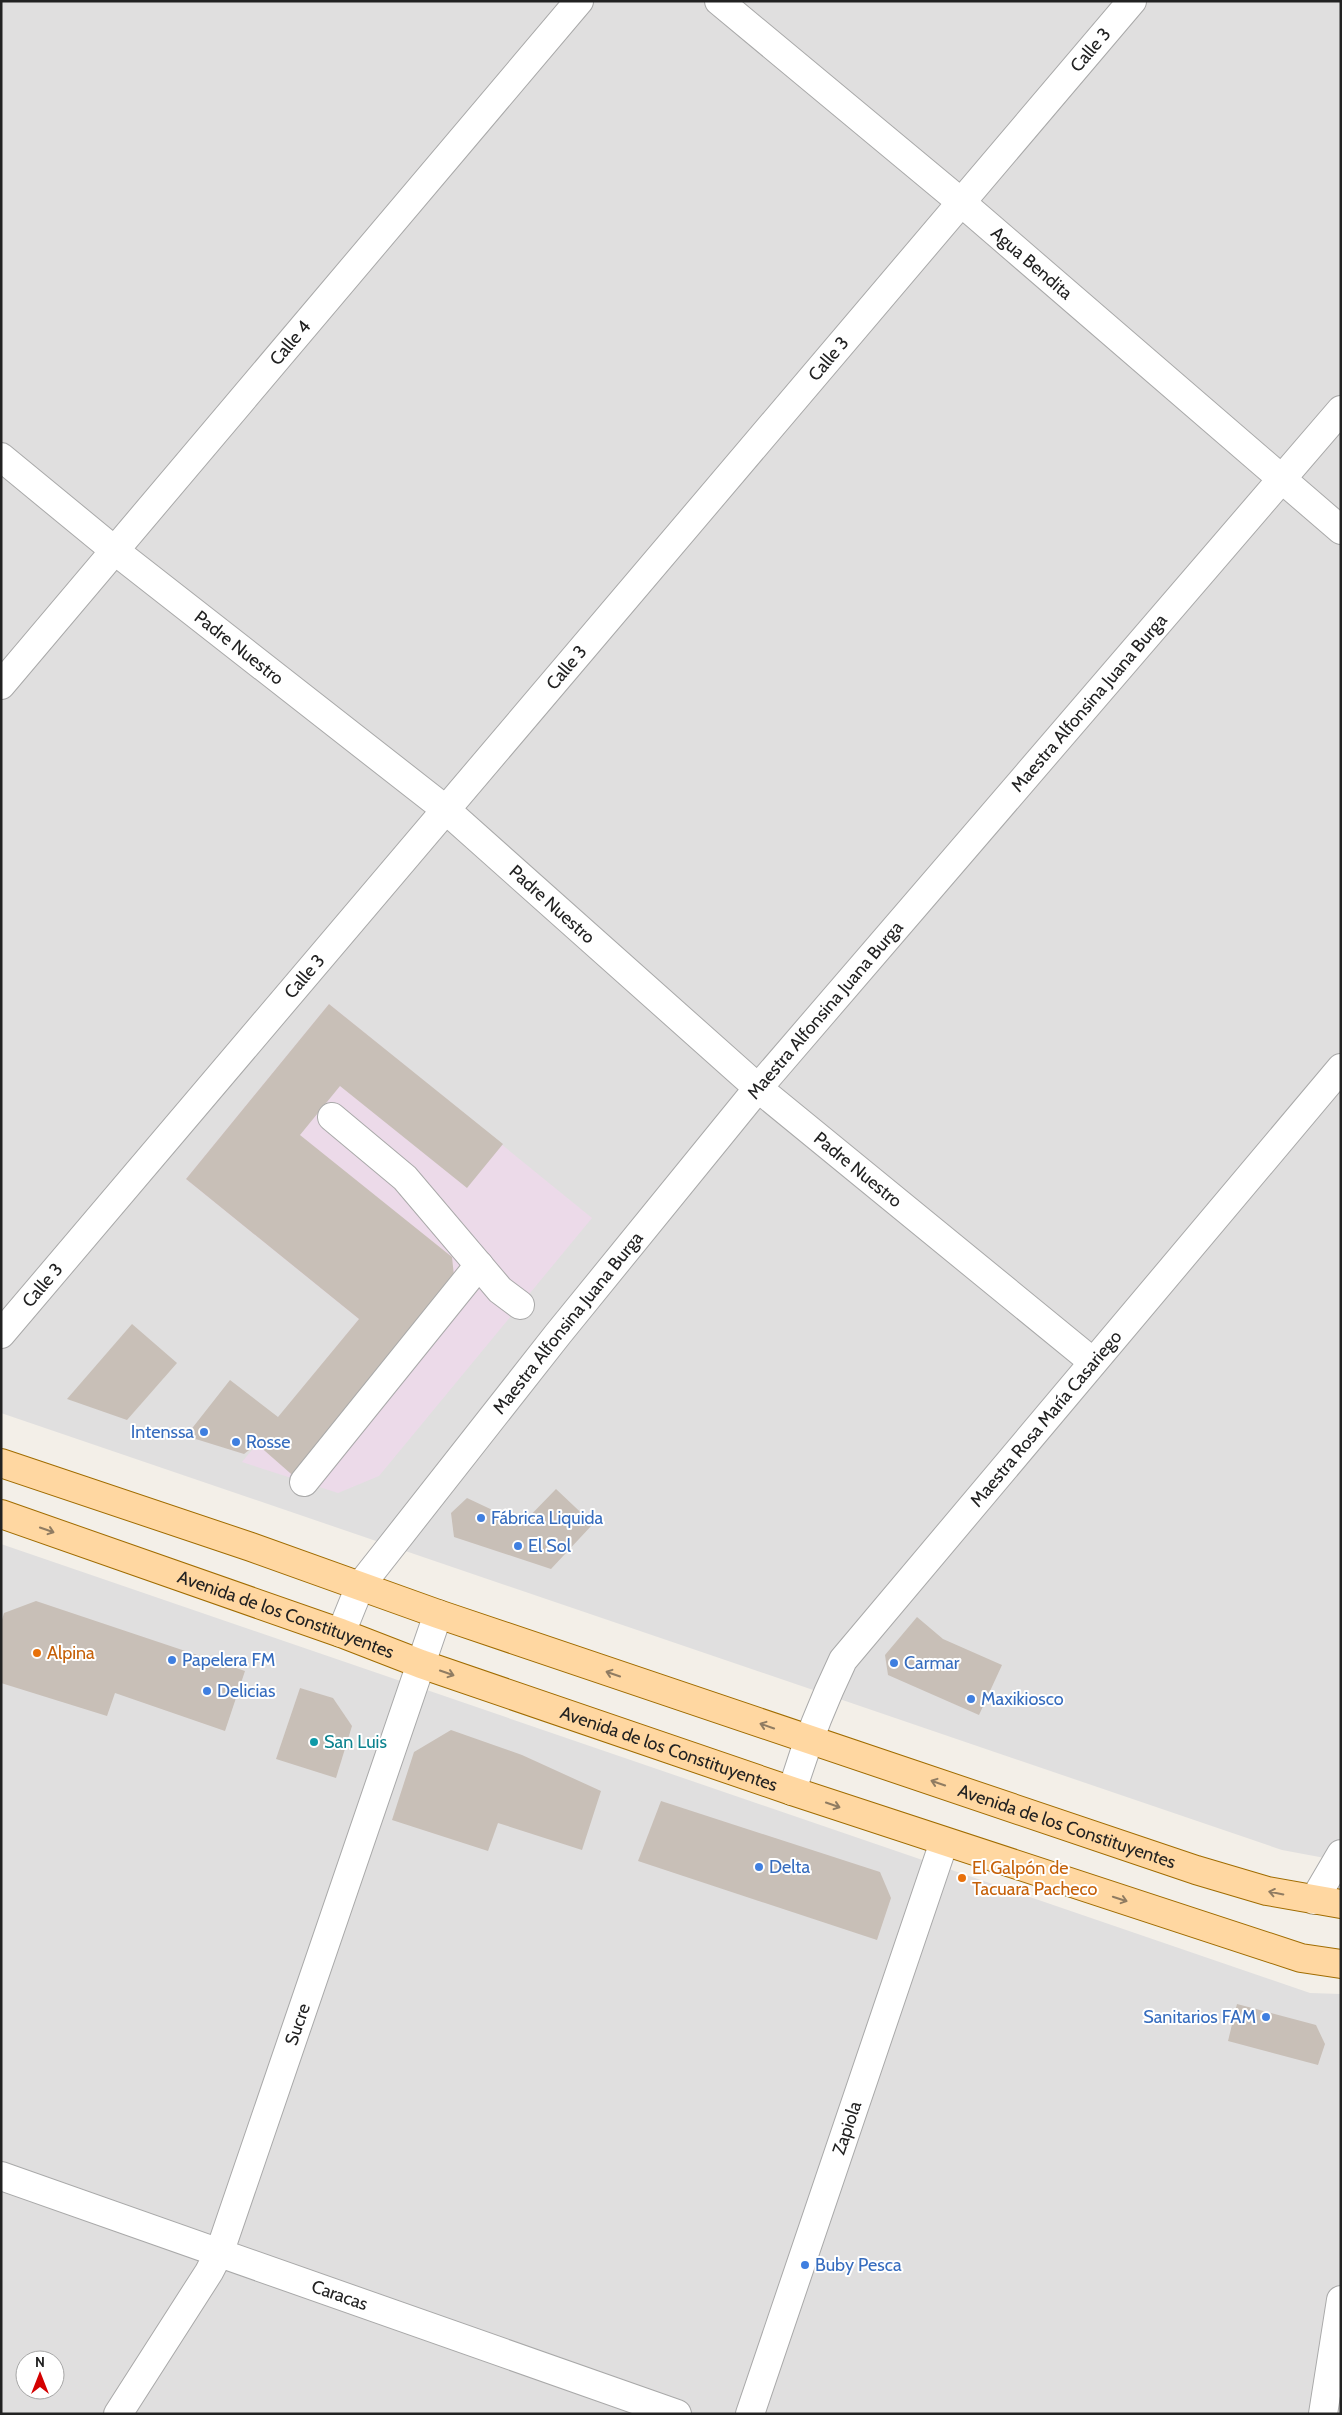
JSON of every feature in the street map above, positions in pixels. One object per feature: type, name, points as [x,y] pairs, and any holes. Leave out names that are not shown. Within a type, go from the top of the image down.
[{"type":"main road","name":"Avenida de los Constituyentes","points":[[1,1462],[807,1740],[1196,1870],[1267,1891],[1341,1904]]},
{"type":"main road","name":"Avenida de los Constituyentes","points":[[3,1520],[340,1633],[421,1664],[792,1792],[1301,1958],[1341,1964]]},
{"type":"street","name":"Calle 4","points":[[1,685],[579,1]]},
{"type":"street","name":"Agua Bendita","points":[[719,1],[962,203],[1341,530]]},
{"type":"street","name":"Calle 3","points":[[1,1334],[1132,1]]},
{"type":"street","name":"Maestra Alfonsina Juana Burga","points":[[340,1633],[360,1586],[558,1334],[758,1088],[1341,410]]},
{"type":"street","name":"Padre Nuestro","points":[[1,457],[114,550],[445,810],[758,1088],[1093,1362]]},
{"type":"street","name":"Maestra Rosa María Casariego","points":[[792,1792],[807,1740],[843,1660],[1341,1068]]},
{"type":"street","points":[[332,1117],[405,1178],[500,1290],[520,1306]]},
{"type":"street","points":[[304,1482],[479,1266]]},
{"type":"street","name":"Sucre","points":[[118,2414],[209,2272],[220,2251],[438,1614]]},
{"type":"street","name":"Zapiola","points":[[750,2414],[944,1842]]},
{"type":"street","points":[[1314,1900],[1341,1854]]},
{"type":"street","name":"Caracas","points":[[1,2176],[220,2251],[677,2414]]},
{"type":"street","points":[[1323,2414],[1341,2300]]},
{"type":"shaded area","points":[[1,1],[1341,1],[1341,1861],[1282,1850],[1,1413]]},
{"type":"shaded area","points":[[329,1004],[592,1218],[379,1476],[338,1493],[242,1462],[359,1319],[186,1179]]},
{"type":"shaded area","points":[[1,1544],[1310,1993],[1341,1994],[1341,2414],[1,2414]]},
{"type":"building","points":[[329,1004],[503,1144],[467,1188],[340,1086],[300,1135],[452,1257],[455,1285],[298,1480],[257,1444],[244,1454],[186,1436],[230,1380],[278,1417],[359,1319],[186,1179]]},
{"type":"building","points":[[132,1324],[177,1363],[127,1420],[67,1399]]},
{"type":"building","points":[[556,1489],[593,1524],[551,1569],[454,1537],[451,1513],[467,1498],[522,1524]]},
{"type":"building","points":[[36,1601],[245,1671],[225,1731],[115,1693],[107,1716],[1,1683],[1,1623],[4,1613]]},
{"type":"building","points":[[917,1617],[943,1639],[1002,1665],[979,1715],[888,1675],[885,1655]]},
{"type":"building","name":"San Luis","points":[[300,1688],[333,1698],[352,1726],[336,1778],[276,1759]]},
{"type":"building","points":[[451,1730],[522,1755],[601,1791],[582,1850],[498,1823],[488,1851],[392,1820],[414,1752]]},
{"type":"building","name":"Delta","points":[[661,1801],[880,1872],[891,1898],[877,1940],[638,1861]]},
{"type":"building","points":[[1237,2004],[1316,2025],[1325,2044],[1318,2065],[1228,2041]]},
{"type":"place","name":"Intenssa","points":[[204,1432]]},
{"type":"place","name":"Rosse","points":[[236,1442]]},
{"type":"place","name":"Fábrica Liquida","points":[[481,1518]]},
{"type":"place","name":"El Sol","points":[[518,1546]]},
{"type":"place","name":"Alpina","points":[[37,1653]]},
{"type":"place","name":"Papelera FM","points":[[172,1660]]},
{"type":"place","name":"Carmar","points":[[894,1663]]},
{"type":"place","name":"Delicias","points":[[207,1691]]},
{"type":"place","name":"Maxikiosco","points":[[971,1699]]},
{"type":"place","name":"San Luis","points":[[314,1742]]},
{"type":"place","name":"Delta","points":[[759,1867]]},
{"type":"place","name":"El Galpón de Tacuara Pacheco","points":[[962,1878]]},
{"type":"place","name":"Sanitarios FAM","points":[[1266,2017]]},
{"type":"place","name":"Buby Pesca","points":[[805,2265]]}]
